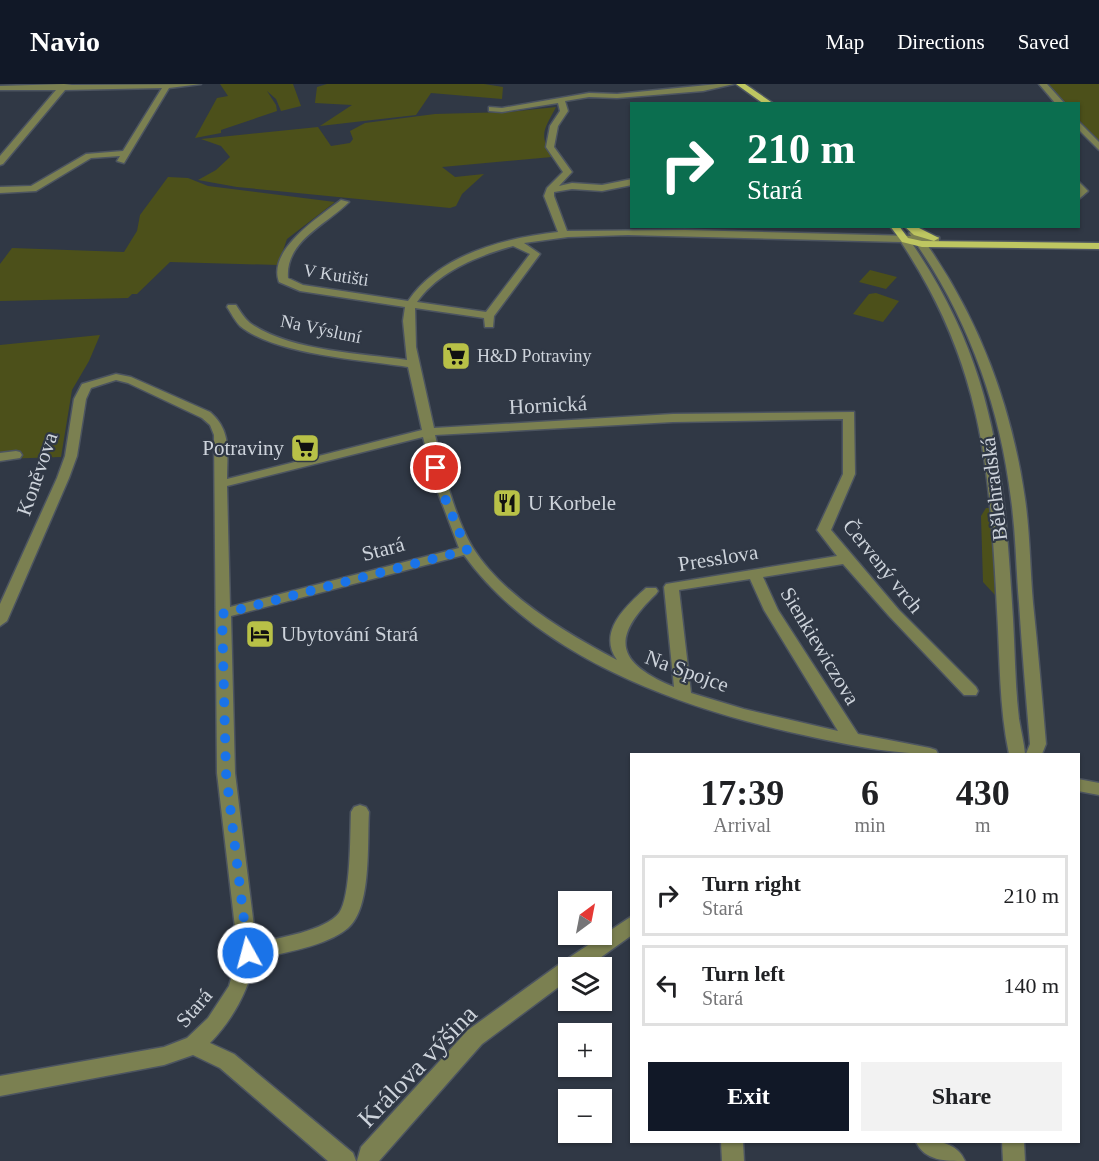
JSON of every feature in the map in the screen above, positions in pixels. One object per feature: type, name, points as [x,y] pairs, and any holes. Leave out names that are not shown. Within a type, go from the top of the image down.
[{"type":"main road","points":[[729,84],[756,102]]},
{"type":"main road","points":[[744,86],[767,102]]},
{"type":"main road","points":[[896,228],[915,243],[1099,240]]},
{"type":"main road","points":[[909,228],[938,242],[1099,246]]},
{"type":"street","points":[[0,88],[197,84]]},
{"type":"street","points":[[673,84],[708,87]]},
{"type":"street","points":[[492,109],[502,110],[589,95],[617,96],[729,84]]},
{"type":"street","points":[[1043,84],[1059,102]]},
{"type":"street","points":[[0,190],[33,189],[89,156],[123,157],[167,85]]},
{"type":"street","points":[[0,162],[5,150],[66,86]]},
{"type":"street","points":[[561,99],[564,111],[554,126],[550,147],[568,172],[550,190],[549,196],[564,235]]},
{"type":"street","points":[[1080,125],[1099,147]]},
{"type":"street","points":[[550,190],[572,186],[602,188],[630,182]]},
{"type":"street","points":[[1080,186],[1084,190],[1080,195]]},
{"type":"street","name":"V Kutišti","points":[[344,202],[298,239],[289,250],[281,273],[283,280],[300,288],[412,303],[489,320],[535,254],[515,243]]},
{"type":"street","points":[[876,238],[889,236],[896,228]]},
{"type":"street","points":[[467,550],[441,489],[414,364],[408,321],[412,303],[433,280],[458,263],[488,250],[564,235],[730,230],[876,238],[896,243],[915,243],[909,228]]},
{"type":"street","points":[[932,259],[938,242]]},
{"type":"street","name":"Bělehradská","points":[[915,243],[932,259],[975,336],[997,398],[1005,429],[1016,487],[1038,744],[1034,753]]},
{"type":"street","name":"Bělehradská","points":[[915,243],[970,365],[988,431],[997,490],[1011,719],[1017,753]]},
{"type":"street","name":"Na Výsluní","points":[[232,307],[247,326],[282,341],[305,347],[414,364]]},
{"type":"street","name":"Koněvova","points":[[0,621],[71,456],[80,399],[86,386],[117,377],[131,380],[206,415],[216,424],[220,435],[221,484]]},
{"type":"street","name":"Hornická","points":[[221,484],[429,432],[673,418],[850,415],[848,448]]},
{"type":"street","name":"Červený vrch","points":[[848,448],[849,474],[824,530],[845,559],[903,625],[970,691]]},
{"type":"street","points":[[0,457],[16,455]]},
{"type":"street","points":[[221,484],[222,614]]},
{"type":"street","name":"Stará","points":[[0,1086],[164,1056],[194,1045],[215,1024],[238,989],[248,953],[226,773],[222,614],[467,550]]},
{"type":"street","name":"Na Spojce","points":[[467,550],[497,584],[530,614],[598,658],[683,697],[852,739],[925,753]]},
{"type":"street","name":"Presslova","points":[[683,697],[671,586],[845,559]]},
{"type":"street","name":"Sienkiewiczova","points":[[755,574],[771,610],[852,739]]},
{"type":"street","points":[[640,677],[617,649],[617,636],[629,611],[651,591]]},
{"type":"street","points":[[1080,785],[1099,789]]},
{"type":"street","points":[[248,953],[331,930],[347,919],[353,898],[360,812]]},
{"type":"street","name":"Králova výšina","points":[[585,957],[630,925]]},
{"type":"street","name":"Králova výšina","points":[[368,1161],[369,1155],[475,1037],[558,976]]},
{"type":"street","points":[[194,1045],[226,1061],[345,1161]]},
{"type":"street","points":[[732,1143],[733,1161]]},
{"type":"street","points":[[928,1143],[954,1161]]},
{"type":"street","points":[[1013,1143],[1014,1161]]},
{"type":"green space","points":[[220,84],[293,84],[301,106],[281,111],[276,99],[267,91],[277,111],[221,130],[221,133],[195,138],[217,98],[228,96]]},
{"type":"green space","points":[[327,84],[484,84],[503,87],[502,99],[431,93],[416,115],[320,126],[352,105],[315,103],[317,87]]},
{"type":"green space","points":[[1047,84],[1099,84],[1099,143],[1080,121],[1080,102],[1063,102]]},
{"type":"green space","points":[[556,107],[546,126],[544,136],[552,157],[442,167],[455,177],[484,174],[462,194],[456,206],[450,208],[237,187],[198,180],[216,170],[230,157],[221,146],[201,139],[318,127],[331,146],[350,143],[353,139],[350,131],[365,123],[435,114],[509,112]]},
{"type":"green space","points":[[168,177],[188,178],[208,186],[335,202],[287,239],[278,265],[170,262],[137,294],[132,294],[128,298],[0,301],[0,264],[12,248],[124,252],[137,231],[140,215]]},
{"type":"green space","points":[[870,270],[897,277],[886,289],[859,282]]},
{"type":"green space","points":[[876,293],[899,301],[883,322],[853,314],[869,294]]},
{"type":"green space","points":[[100,335],[89,361],[72,390],[61,457],[0,459],[0,345]]},
{"type":"green space","points":[[986,508],[991,508],[995,595],[983,582],[981,516]]},
{"type":"place","name":"H&D Potraviny","points":[[456,356]]},
{"type":"place","name":"Potraviny","points":[[305,448]]},
{"type":"place","name":"U Korbele","points":[[507,503]]},
{"type":"place","name":"Ubytování Stará","points":[[260,634]]},
{"type":"route","points":[[248,953],[226,773],[222,614],[467,550],[441,489],[436,468]]}]
